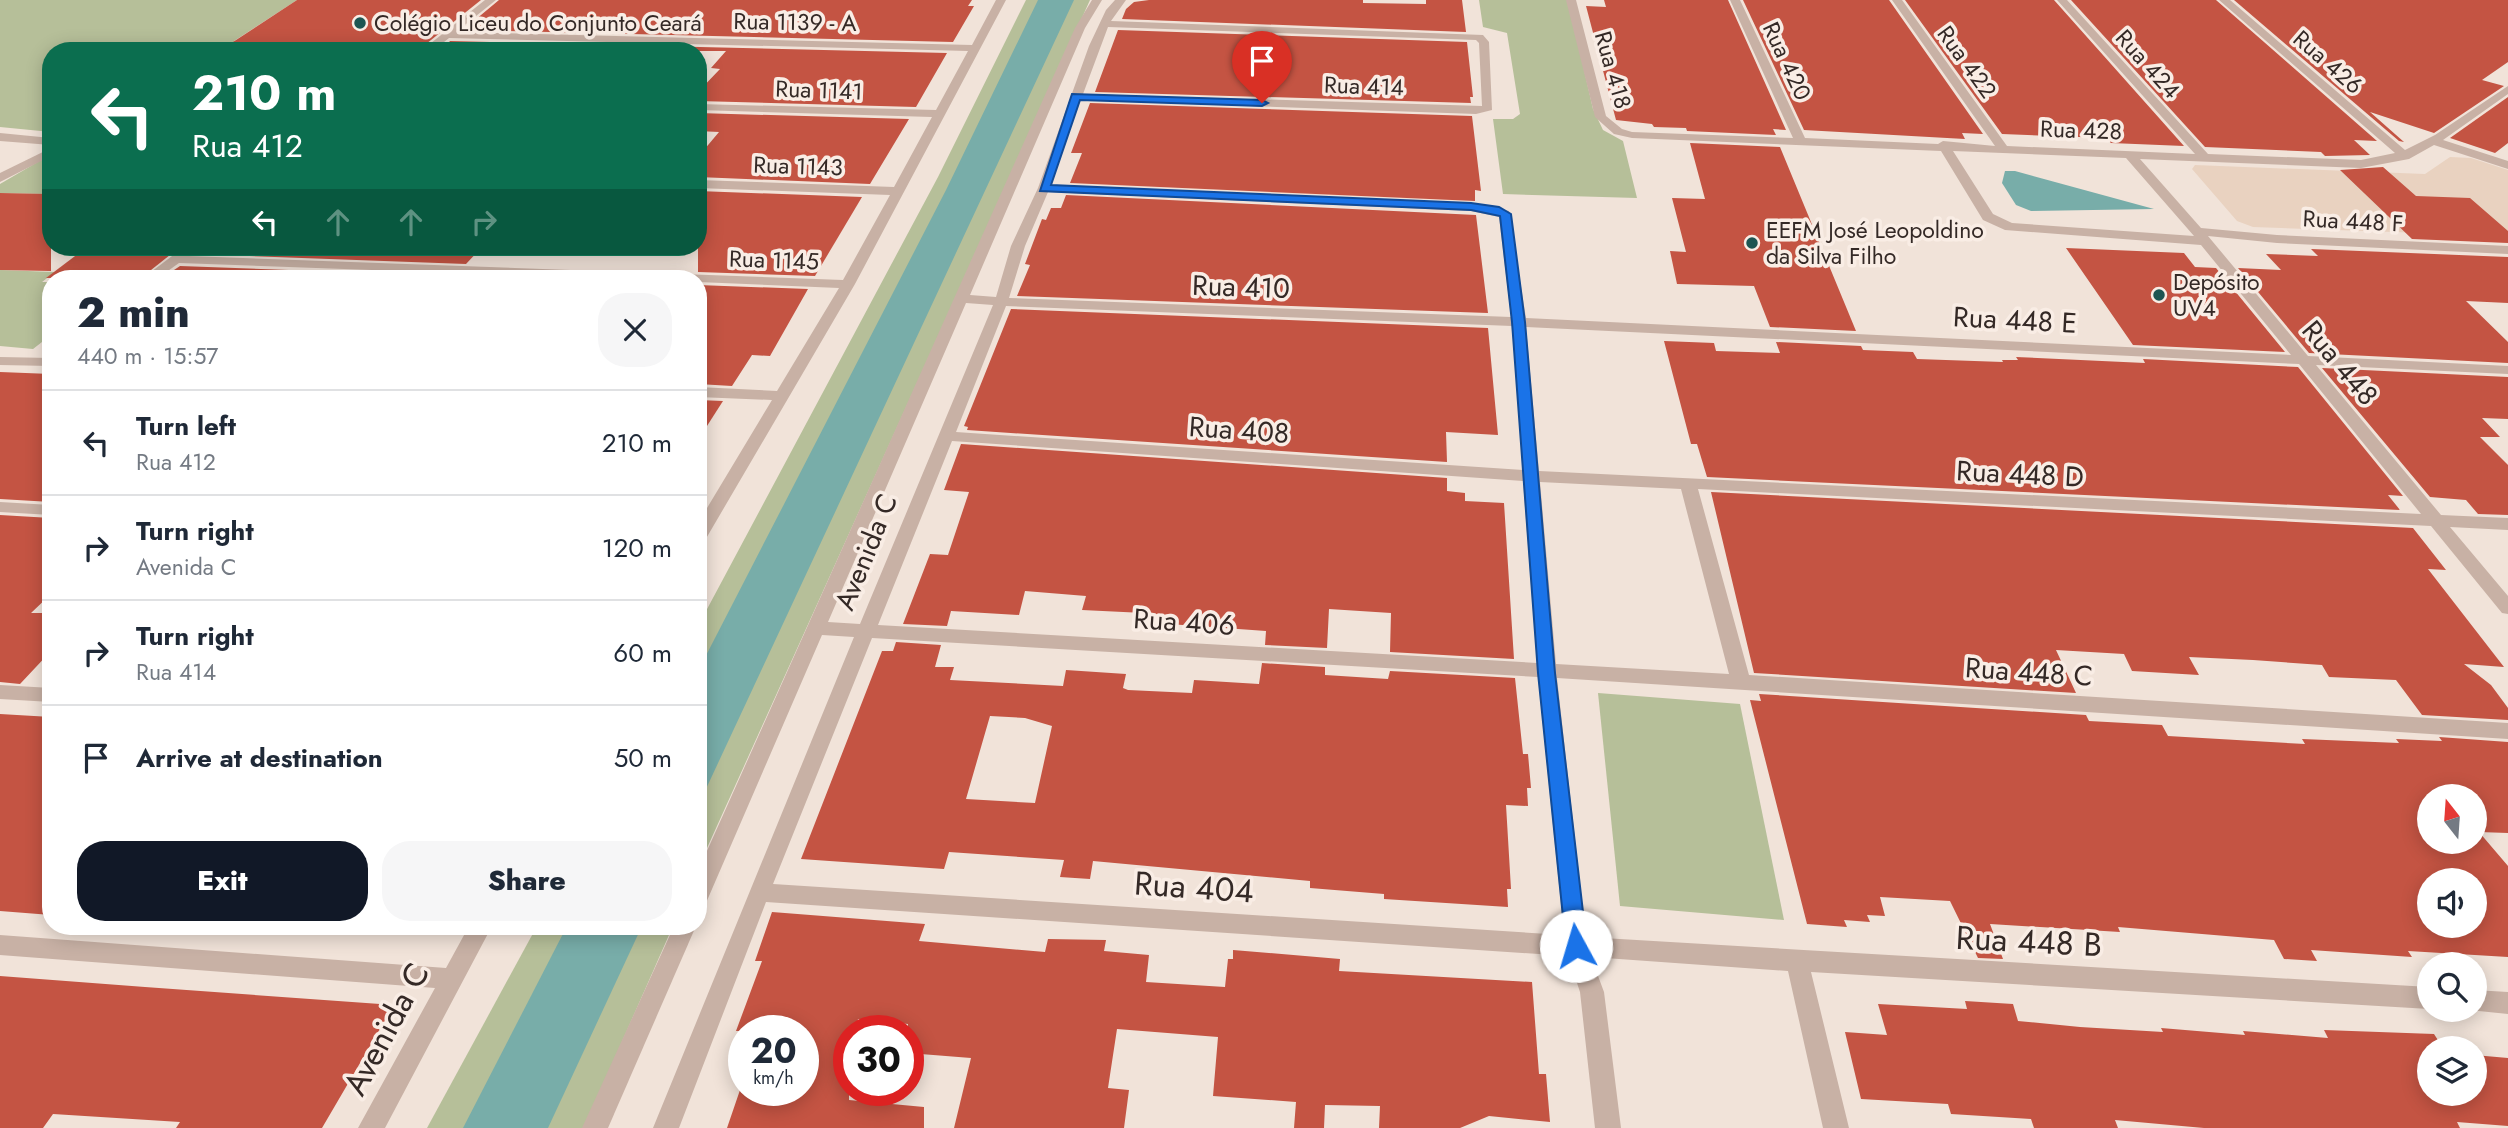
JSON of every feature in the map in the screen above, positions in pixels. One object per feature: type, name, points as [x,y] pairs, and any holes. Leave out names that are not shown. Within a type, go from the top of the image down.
[{"type":"street","points":[[437,42],[491,0]]},
{"type":"street","points":[[707,522],[848,284],[895,191],[1001,0]]},
{"type":"street","name":"Avenida C","points":[[707,876],[1080,28],[1097,0]]},
{"type":"street","name":"Avenida C","points":[[666,1128],[759,892],[1000,303],[1018,246],[1044,188],[1104,24],[1111,10],[1121,0]]},
{"type":"street","name":"Rua 418","points":[[1572,0],[1601,117],[1618,132],[1633,135]]},
{"type":"street","name":"Rua 420","points":[[1735,0],[1800,141]]},
{"type":"street","name":"Rua 422","points":[[1897,0],[2003,149]]},
{"type":"street","name":"Rua 424","points":[[2062,0],[2203,156]]},
{"type":"street","name":"Rua 426","points":[[2224,0],[2404,156]]},
{"type":"street","name":"Rua 414","points":[[1076,97],[1483,111],[1488,108],[1484,42],[1479,37],[1104,24]]},
{"type":"street","name":"Rua 1139 - A","points":[[446,35],[975,48]]},
{"type":"street","name":"Rua 428","points":[[1633,135],[1943,145],[2361,164],[2404,156],[2436,142],[2508,89]]},
{"type":"street","name":"Rua 1141","points":[[707,107],[939,114]]},
{"type":"street","points":[[0,137],[42,141]]},
{"type":"street","points":[[2436,142],[2508,165]]},
{"type":"street","name":"Rua 448 F","points":[[1943,145],[1988,216],[2010,227],[2508,250]]},
{"type":"street","name":"Rua 448","points":[[2128,153],[2201,236],[2508,608]]},
{"type":"street","points":[[0,178],[42,156]]},
{"type":"street","name":"Rua 1143","points":[[707,184],[895,191]]},
{"type":"street","points":[[1044,188],[1471,207],[1495,209],[1505,214],[1519,322],[1546,673],[1576,946],[1592,992],[1608,1128]]},
{"type":"street","points":[[161,270],[179,256]]},
{"type":"street","name":"Rua 1145","points":[[175,259],[475,270]]},
{"type":"street","name":"Rua 1145","points":[[707,278],[848,284]]},
{"type":"street","name":"Rua 410","points":[[962,298],[1000,303],[1519,322]]},
{"type":"street","name":"Rua 448 E","points":[[1519,322],[2508,370]]},
{"type":"street","points":[[0,361],[42,362]]},
{"type":"street","points":[[707,392],[780,396]]},
{"type":"street","name":"Rua 408","points":[[944,436],[1530,476]]},
{"type":"street","name":"Rua 448 D","points":[[1530,476],[2508,524]]},
{"type":"street","points":[[1688,484],[1741,682]]},
{"type":"street","points":[[0,507],[42,509]]},
{"type":"street","name":"Rua 406","points":[[817,628],[1546,673]]},
{"type":"street","name":"Rua 448 C","points":[[1546,673],[1741,682],[2508,731]]},
{"type":"street","points":[[0,692],[42,694]]},
{"type":"street","name":"Rua 404","points":[[759,892],[1624,949]]},
{"type":"street","name":"Avenida C","points":[[371,1128],[476,935]]},
{"type":"street","points":[[596,1128],[681,935]]},
{"type":"street","points":[[0,946],[451,979]]},
{"type":"street","name":"Rua 448 B","points":[[1624,949],[2417,998]]},
{"type":"street","points":[[1797,961],[1836,1128]]},
{"type":"street","points":[[2487,1002],[2508,1003]]},
{"type":"green space","points":[[0,0],[297,0],[234,41],[420,38],[415,42],[42,42],[42,131],[0,127]]},
{"type":"green space","points":[[1026,0],[1090,0],[707,848],[707,609],[938,177]]},
{"type":"green space","points":[[1479,0],[1568,0],[1593,109],[1603,130],[1623,141],[1637,198],[1503,194],[1493,119],[1513,119],[1520,114],[1507,33],[1483,27]]},
{"type":"green space","points":[[42,160],[42,194],[0,193],[0,184]]},
{"type":"green space","points":[[0,270],[42,272],[42,342],[33,349],[0,346]]},
{"type":"green space","points":[[1598,693],[1740,704],[1784,920],[1620,906]]},
{"type":"green space","points":[[532,935],[669,935],[584,1128],[427,1128]]},
{"type":"shaded area","points":[[2450,157],[2471,158],[2508,170],[2508,236],[2253,227],[2237,221],[2192,169],[2195,165],[2425,174]]},
{"type":"water","points":[[1038,0],[1074,0],[707,787],[707,654],[946,190]]},
{"type":"water","points":[[2005,171],[2015,171],[2154,209],[2031,211],[2016,205],[2002,183]]},
{"type":"water","points":[[562,935],[638,935],[548,1128],[463,1128]]},
{"type":"building","name":"Colégio Liceu do Conjunto Ceará","points":[[297,0],[481,0],[428,42],[233,42]]},
{"type":"building","points":[[499,0],[972,0],[968,6],[974,6],[953,42],[463,30]]},
{"type":"building","points":[[1363,0],[1363,3],[1426,4],[1426,0],[1462,0],[1466,32],[1122,19],[1126,9],[1134,2]]},
{"type":"building","points":[[1604,0],[1728,0],[1786,130],[1773,129],[1776,135],[1687,131],[1686,128],[1654,127],[1652,124],[1616,120],[1586,6],[1606,7]]},
{"type":"building","points":[[1743,0],[1889,0],[1983,134],[1962,133],[1965,139],[1804,130]]},
{"type":"building","points":[[1905,0],[2054,0],[2184,146],[2111,143],[2106,138],[2002,134]]},
{"type":"building","points":[[2071,0],[2216,0],[2377,141],[2354,140],[2370,155],[2325,156],[2321,152],[2205,147]]},
{"type":"building","points":[[2234,0],[2508,0],[2508,62],[2482,80],[2504,86],[2434,133],[2370,112],[2404,142],[2399,141]]},
{"type":"building","points":[[1118,30],[1467,42],[1473,97],[1470,97],[1471,103],[1095,92]]},
{"type":"building","points":[[707,47],[947,53],[916,107],[707,101],[707,83],[720,69],[711,68],[726,51],[707,51]]},
{"type":"building","points":[[2508,97],[2508,143],[2495,153],[2450,138]]},
{"type":"building","points":[[1090,103],[1472,116],[1481,191],[1475,190],[1475,201],[1070,183],[1082,153],[1071,153]]},
{"type":"building","points":[[707,113],[909,119],[870,184],[707,177],[707,146],[719,132],[707,131]]},
{"type":"building","name":"EEFM José Leopoldino da Silva Filho","points":[[1690,143],[1780,147],[1856,331],[1770,327],[1754,286],[1677,284],[1670,251],[1686,252],[1672,198],[1705,199]]},
{"type":"building","points":[[2383,167],[2416,196],[2470,198],[2508,231],[2508,243],[2412,239],[2340,170]]},
{"type":"building","points":[[707,191],[862,197],[815,276],[698,270],[698,256],[707,256]]},
{"type":"building","points":[[0,193],[42,194],[42,256],[51,256],[51,270],[0,270]]},
{"type":"building","points":[[1066,195],[1476,215],[1488,313],[1017,296],[1030,265],[1025,264],[1042,219],[1046,220],[1051,208],[1061,208]]},
{"type":"building","name":"Depósito UV4","points":[[2066,248],[2184,253],[2195,267],[2216,268],[2285,352],[2133,345]]},
{"type":"building","points":[[2311,249],[2508,257],[2508,303],[2466,301],[2508,342],[2508,363],[2309,353],[2238,268],[2281,270],[2266,254],[2318,256]]},
{"type":"building","points":[[75,256],[169,256],[151,270],[57,270]]},
{"type":"building","points":[[249,256],[474,256],[466,264]]},
{"type":"building","points":[[180,266],[290,270],[174,270]]},
{"type":"building","points":[[707,285],[808,289],[770,356],[752,355],[732,386],[707,385]]},
{"type":"building","points":[[1011,309],[1488,328],[1498,435],[1446,432],[1447,462],[967,430],[968,427],[964,426]]},
{"type":"building","points":[[1664,341],[1714,343],[1716,351],[1780,353],[1776,342],[1861,346],[1863,350],[1913,352],[1917,359],[2003,362],[2002,360],[2018,360],[2016,357],[2145,363],[2143,359],[2298,367],[2403,496],[2388,495],[2400,510],[1707,477],[1697,444],[1691,444]]},
{"type":"building","points":[[2322,368],[2508,377],[2508,419],[2482,418],[2500,437],[2480,437],[2508,465],[2508,515],[2478,514],[2466,500],[2430,497]]},
{"type":"building","points":[[0,372],[42,374],[42,501],[0,499]]},
{"type":"building","points":[[707,400],[723,401],[707,426]]},
{"type":"building","points":[[961,444],[1447,478],[1447,491],[1465,493],[1465,501],[1504,503],[1514,659],[1390,652],[1391,613],[1329,609],[1327,648],[1265,645],[1266,631],[1141,622],[1144,613],[1082,610],[1086,596],[1025,591],[1019,615],[951,611],[947,626],[903,624],[930,554],[948,555],[969,492],[944,490]]},
{"type":"building","points":[[1711,492],[2413,528],[2446,570],[2428,569],[2504,667],[2464,664],[2491,685],[2508,708],[2508,720],[2422,715],[2396,680],[2329,677],[2322,665],[2253,660],[2189,657],[2199,675],[2132,671],[2124,654],[2056,650],[2076,693],[1754,673]]},
{"type":"building","points":[[0,515],[42,517],[42,603],[31,613],[42,613],[42,661],[20,684],[0,682]]},
{"type":"building","points":[[896,642],[941,645],[935,667],[954,667],[950,680],[1063,686],[1066,670],[1126,674],[1123,688],[1128,690],[1192,693],[1194,680],[1259,684],[1262,663],[1325,667],[1325,675],[1388,679],[1390,671],[1515,678],[1523,754],[1528,754],[1531,788],[1527,788],[1528,806],[1506,805],[1511,889],[1507,889],[1508,907],[1384,899],[1384,894],[1310,888],[1310,881],[1093,861],[1090,879],[1060,877],[1064,860],[949,852],[944,869],[801,859],[882,651],[893,651]],"holes":[[[990,716],[1025,718],[1052,726],[1035,803],[966,799]]]},
{"type":"building","points":[[1759,694],[2086,715],[2089,721],[2162,725],[2168,736],[2305,744],[2302,739],[2399,743],[2396,739],[2442,741],[2439,737],[2508,742],[2508,833],[2487,832],[2487,784],[2417,784],[2417,854],[2487,854],[2487,841],[2508,866],[2508,957],[2487,956],[2487,952],[2408,951],[2412,957],[2311,950],[2317,961],[2284,959],[2274,940],[2118,927],[2120,932],[1990,924],[2003,959],[1978,958],[1950,901],[1880,897],[1885,916],[1867,915],[1870,922],[1844,920],[1847,927],[1807,924],[1750,700],[1761,701]]},
{"type":"building","points":[[0,714],[42,716],[42,914],[0,911]]},
{"type":"building","points":[[772,912],[925,924],[919,941],[1045,952],[1048,939],[1106,940],[1104,951],[1149,955],[1146,982],[1225,987],[1228,959],[1233,959],[1233,950],[1340,959],[1339,971],[1532,982],[1539,1074],[1546,1074],[1550,1122],[1489,1116],[1460,1128],[1379,1128],[1380,1106],[1325,1105],[1324,1128],[1294,1128],[1296,1102],[1213,1096],[1218,1037],[1117,1029],[1108,1088],[1129,1090],[1124,1128],[954,1128],[971,1058],[924,1054],[924,1015],[833,1015],[833,1106],[924,1107],[924,1128],[727,1128],[735,1106],[819,1106],[819,1015],[742,1015],[762,961],[755,961]]},
{"type":"building","points":[[0,976],[394,1005],[322,1128],[176,1128],[180,1122],[53,1114],[43,1128],[0,1128]]},
{"type":"building","points":[[1965,1001],[2013,1004],[2018,1021],[2163,1032],[2161,1028],[2328,1038],[2324,1030],[2434,1034],[2435,1036],[2417,1036],[2417,1106],[2487,1106],[2487,1056],[2508,1058],[2508,1126],[2457,1122],[2460,1128],[2204,1128],[2115,1120],[2118,1128],[2034,1128],[2031,1119],[1951,1114],[1948,1104],[1861,1099],[1845,1032],[1887,1035],[1878,1004],[1967,1009]]},
{"type":"place","name":"Colégio Liceu do Conjunto Ceará","points":[[360,23]]},
{"type":"place","name":"EEFM José Leopoldino da Silva Filho","points":[[1752,243]]},
{"type":"place","name":"Depósito UV4","points":[[2159,295]]},
{"type":"route","points":[[1262,103],[1076,97],[1044,188],[1471,207],[1495,209],[1505,214],[1519,322],[1546,673],[1576,946]]}]
